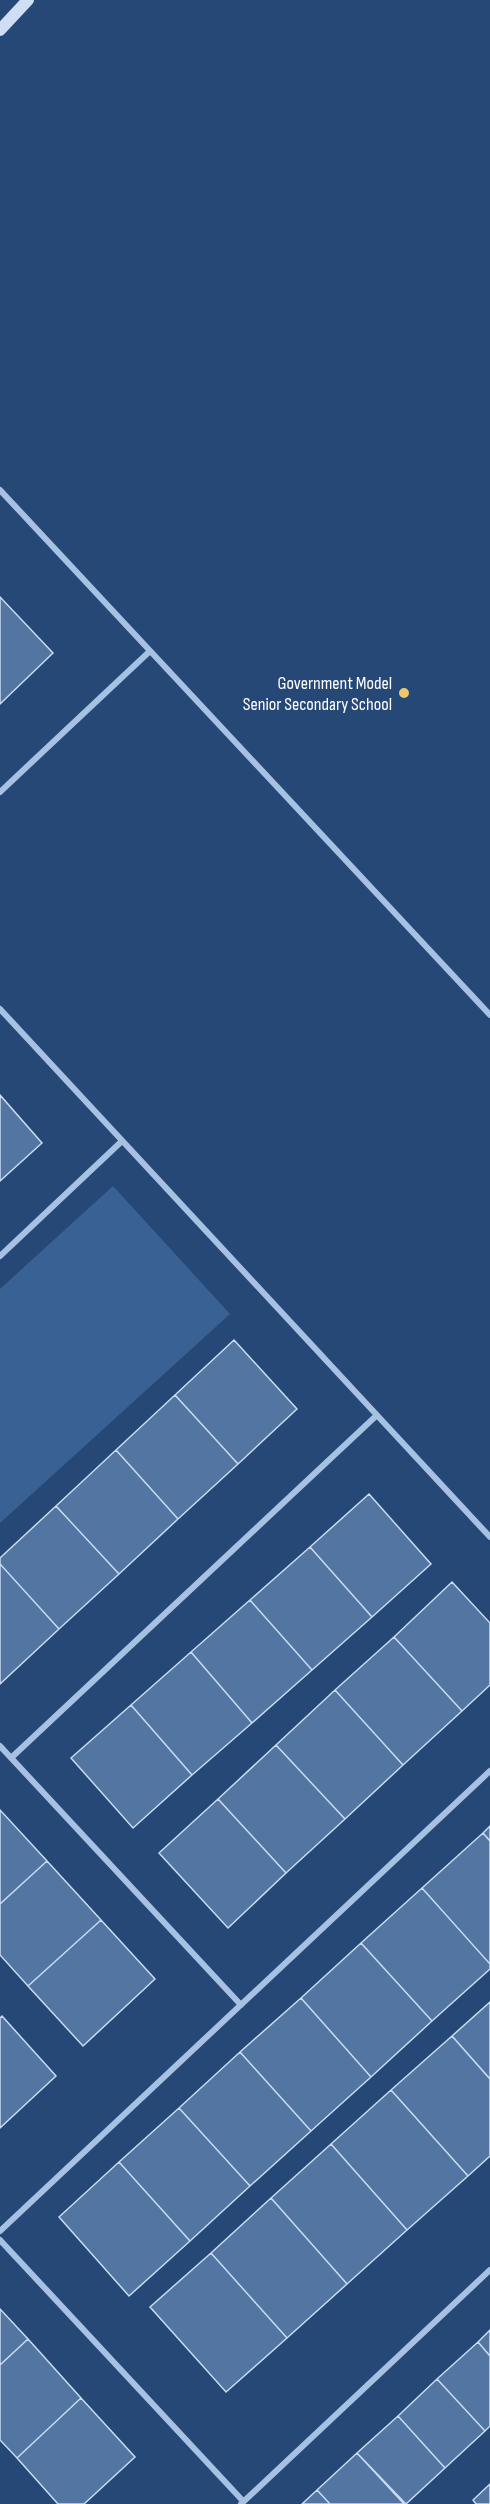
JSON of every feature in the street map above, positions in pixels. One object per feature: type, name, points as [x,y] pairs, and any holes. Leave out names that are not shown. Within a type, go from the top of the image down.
[{"type":"street","points":[[0,30],[28,0]]},
{"type":"street","points":[[0,490],[490,1015]]},
{"type":"street","points":[[0,792],[150,651]]},
{"type":"street","points":[[0,1010],[490,1537]]},
{"type":"street","points":[[0,1256],[122,1141]]},
{"type":"street","points":[[12,1758],[377,1415]]},
{"type":"street","points":[[0,1746],[241,2005]]},
{"type":"street","points":[[0,2231],[490,1771]]},
{"type":"street","points":[[0,2240],[242,2503],[490,2270]]},
{"type":"shaded area","points":[[113,1186],[230,1314],[0,1523],[0,1289]]},
{"type":"building","points":[[0,597],[53,653],[0,704]]},
{"type":"building","points":[[0,1095],[42,1143],[0,1181]]},
{"type":"building","points":[[234,1340],[297,1409],[238,1464],[175,1395]]},
{"type":"building","points":[[175,1395],[238,1464],[178,1519],[116,1450]]},
{"type":"building","points":[[116,1450],[178,1519],[119,1574],[56,1506]]},
{"type":"building","points":[[369,1494],[431,1564],[372,1617],[310,1547]]},
{"type":"building","points":[[56,1506],[119,1574],[59,1629],[0,1564],[0,1558]]},
{"type":"building","points":[[310,1547],[372,1617],[312,1670],[250,1600]]},
{"type":"building","points":[[0,1564],[59,1629],[0,1684]]},
{"type":"building","points":[[452,1582],[490,1623],[490,1685],[462,1711],[394,1637]]},
{"type":"building","points":[[250,1600],[312,1670],[252,1723],[191,1652]]},
{"type":"building","points":[[394,1637],[462,1711],[403,1765],[335,1690]]},
{"type":"building","points":[[191,1652],[252,1723],[192,1775],[131,1705]]},
{"type":"building","points":[[335,1690],[403,1765],[345,1819],[276,1745]]},
{"type":"building","points":[[131,1705],[192,1775],[133,1828],[71,1758]]},
{"type":"building","points":[[276,1745],[345,1819],[286,1873],[218,1799]]},
{"type":"building","points":[[218,1799],[286,1873],[228,1928],[159,1853]]},
{"type":"building","points":[[0,1810],[47,1861],[0,1904]]},
{"type":"building","points":[[490,1826],[490,1841],[483,1833]]},
{"type":"building","points":[[483,1833],[490,1841],[490,1964],[422,1888]]},
{"type":"building","points":[[47,1861],[101,1920],[28,1986],[0,1955],[0,1904]]},
{"type":"building","points":[[422,1888],[490,1964],[490,1969],[432,2021],[361,1943]]},
{"type":"building","points":[[101,1920],[155,1979],[83,2046],[28,1986]]},
{"type":"building","points":[[361,1943],[432,2021],[371,2077],[301,1998]]},
{"type":"building","points":[[301,1998],[371,2077],[311,2131],[240,2052]]},
{"type":"building","points":[[490,2002],[490,2079],[452,2036]]},
{"type":"building","points":[[2,2016],[56,2076],[0,2128],[0,2018]]},
{"type":"building","points":[[452,2036],[490,2079],[490,2156],[468,2176],[391,2090]]},
{"type":"building","points":[[240,2052],[311,2131],[250,2186],[179,2108]]},
{"type":"building","points":[[391,2090],[468,2176],[407,2230],[331,2144]]},
{"type":"building","points":[[179,2108],[250,2186],[190,2241],[119,2162]]},
{"type":"building","points":[[331,2144],[407,2230],[347,2284],[271,2198]]},
{"type":"building","points":[[119,2162],[190,2241],[129,2296],[59,2217]]},
{"type":"building","points":[[271,2198],[347,2284],[287,2338],[211,2253]]},
{"type":"building","points":[[211,2253],[287,2338],[226,2392],[150,2307]]},
{"type":"building","points":[[0,2309],[28,2339],[0,2365]]},
{"type":"building","points":[[490,2330],[490,2356],[478,2342]]},
{"type":"building","points":[[28,2339],[81,2398],[17,2458],[0,2440],[0,2365]]},
{"type":"building","points":[[478,2342],[490,2356],[490,2426],[485,2431],[437,2379]]},
{"type":"building","points":[[437,2379],[485,2431],[445,2468],[398,2416]]},
{"type":"building","points":[[81,2398],[135,2457],[84,2504],[58,2504],[17,2458]]},
{"type":"building","points":[[398,2416],[445,2468],[406,2504],[357,2453]]},
{"type":"building","points":[[357,2453],[404,2504],[330,2504],[317,2490]]},
{"type":"building","points":[[490,2484],[490,2504],[476,2504],[473,2500]]},
{"type":"building","points":[[317,2490],[330,2504],[302,2504]]},
{"type":"place","name":"Government Model Senior Secondary School","points":[[404,693]]}]
